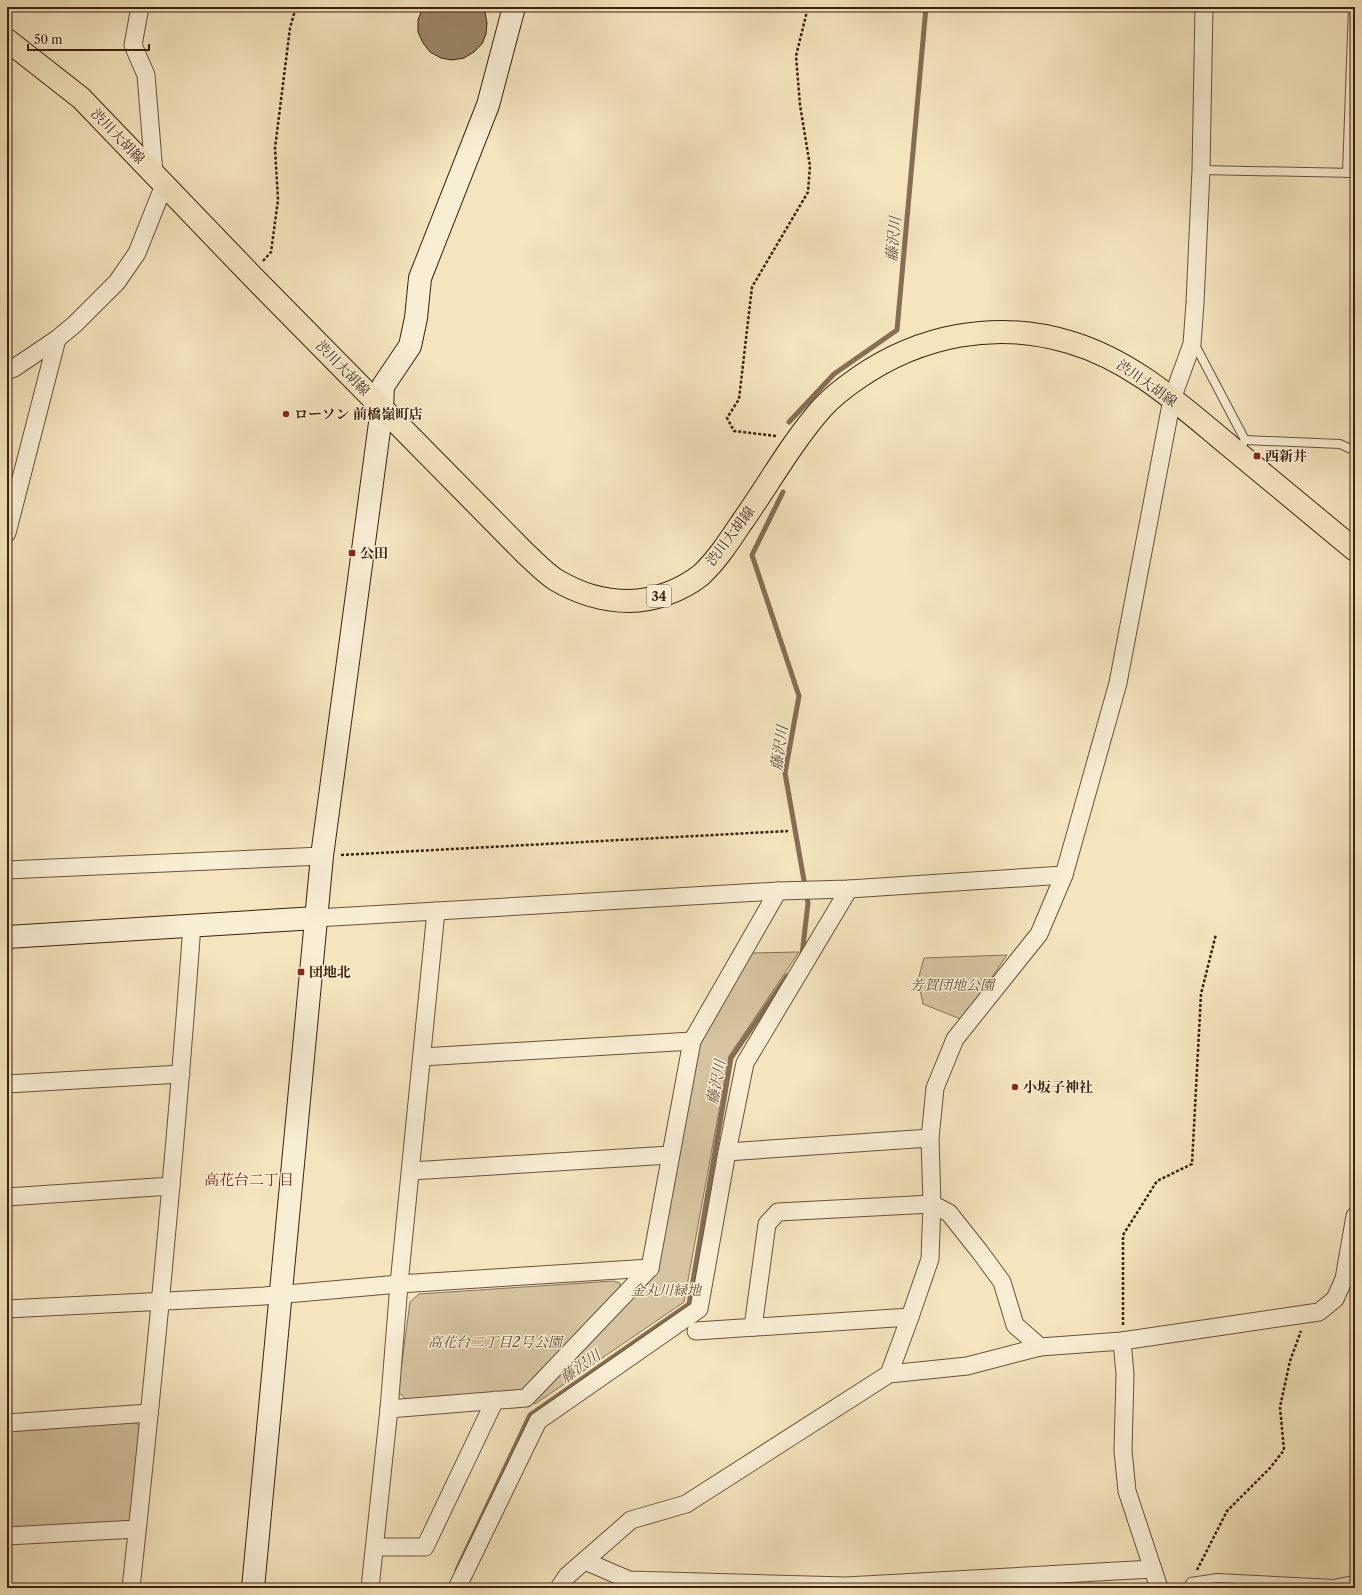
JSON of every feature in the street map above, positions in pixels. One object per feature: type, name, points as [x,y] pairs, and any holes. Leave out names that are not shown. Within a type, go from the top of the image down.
[{"type":"main road","name":"渋川大胡線","points":[[7,40],[81,98],[251,275],[525,553],[554,579],[594,598],[614,601],[637,601],[665,595],[700,575],[714,561],[732,537],[822,408],[836,395],[875,366],[920,345],[970,334],[1022,332],[1067,341],[1095,350],[1128,367],[1241,446],[1355,550]]},
{"type":"street","points":[[7,371],[14,368],[57,339],[75,324],[117,282],[137,253],[159,179],[146,75],[133,45],[140,7]]},
{"type":"street","points":[[253,1588],[322,856],[382,408],[383,386],[410,346],[416,318],[420,278],[488,105],[514,7]]},
{"type":"street","points":[[889,1374],[930,1259],[932,1204],[930,1138],[935,1088],[955,1039],[1039,934],[1064,875],[1118,683],[1172,399],[1192,344],[1196,303],[1202,170],[1204,7]]},
{"type":"street","points":[[7,533],[57,339]]},
{"type":"street","points":[[7,870],[322,856]]},
{"type":"street","points":[[7,936],[778,891],[849,889],[1064,875]]},
{"type":"street","points":[[457,1588],[538,1421],[699,1309],[727,1152],[745,1063],[849,889]]},
{"type":"street","points":[[389,1409],[526,1398],[650,1268],[692,1041],[778,891]]},
{"type":"street","points":[[370,1588],[389,1409],[399,1284],[436,911]]},
{"type":"street","points":[[131,1588],[161,1300],[181,1074],[192,925]]},
{"type":"street","points":[[422,1057],[692,1041]]},
{"type":"street","points":[[7,1084],[181,1074]]},
{"type":"street","points":[[727,1152],[930,1138]]},
{"type":"street","points":[[411,1171],[670,1155]]},
{"type":"street","points":[[7,1196],[171,1186]]},
{"type":"street","points":[[753,1327],[767,1224],[778,1212],[932,1204],[949,1213],[989,1264],[1002,1282],[1015,1324],[1040,1347]]},
{"type":"street","points":[[559,1588],[567,1576],[631,1520],[686,1504],[889,1374],[967,1366],[1040,1347],[1122,1341],[1319,1312],[1335,1299],[1344,1279],[1355,1216]]},
{"type":"street","points":[[7,1309],[280,1294],[399,1284],[650,1268]]},
{"type":"street","points":[[696,1331],[910,1317]]},
{"type":"street","points":[[1122,1341],[1125,1374],[1123,1451],[1127,1491],[1159,1588]]},
{"type":"street","points":[[375,1546],[425,1546],[495,1400]]},
{"type":"street","points":[[7,1423],[149,1413]]},
{"type":"street","points":[[7,1536],[137,1528]]},
{"type":"street","points":[[585,1561],[629,1580],[846,1586],[1153,1568]]},
{"type":"lane","points":[[1202,170],[1351,173],[1353,7]]},
{"type":"lane","points":[[1192,338],[1241,446],[1340,444],[1355,451]]},
{"type":"lane","points":[[1189,1585],[1217,1578],[1334,1584],[1355,1580]]},
{"type":"path","points":[[251,275],[271,252],[278,200],[275,148],[290,28],[296,7]]},
{"type":"path","points":[[799,439],[734,431],[727,418],[739,398],[752,287],[808,192],[810,166],[800,105],[796,56],[808,7]]},
{"type":"path","points":[[322,856],[788,831]]},
{"type":"path","points":[[1122,1341],[1123,1235],[1157,1181],[1192,1164],[1201,994],[1216,934]]},
{"type":"path","points":[[1189,1585],[1227,1510],[1270,1468],[1284,1450],[1280,1407],[1290,1361],[1306,1314]]},
{"type":"green space","name":"金丸川緑地","points":[[799,952],[729,1056],[684,1302],[535,1404],[531,1401],[657,1271],[699,1045],[751,953]]},
{"type":"green space","name":"芳賀団地公園","points":[[1007,955],[963,1020],[923,1004],[918,980],[924,958]]},
{"type":"green space","name":"高花台二丁目2号公園","points":[[613,1281],[620,1283],[620,1289],[524,1393],[406,1399],[398,1392],[410,1302],[419,1294]]},
{"type":"green space","points":[[134,1422],[140,1426],[133,1516],[128,1522],[7,1530],[7,1430]]},
{"type":"building","points":[[423,7],[482,7],[485,12],[487,23],[486,34],[482,44],[474,52],[464,58],[452,60],[441,58],[430,52],[423,43],[418,32],[418,20]]},
{"type":"waterway","name":"藤沢川","points":[[789,422],[834,374],[897,330],[926,7]]},
{"type":"waterway","name":"藤沢川","points":[[783,492],[752,555],[799,696],[785,773],[808,903],[802,955]]},
{"type":"waterway","name":"藤沢川","points":[[457,1570],[530,1415],[689,1304],[731,1058],[787,976]]},
{"type":"place","name":"ローソン 前橋嶺町店","points":[[286,414]]},
{"type":"place","name":"西新井","points":[[1257,456]]},
{"type":"place","name":"公田","points":[[352,553]]},
{"type":"place","name":"団地北","points":[[301,972]]},
{"type":"place","name":"小坂子神社","points":[[1015,1087]]},
{"type":"district","name":"高花台二丁目","points":[[249,1179]]}]
